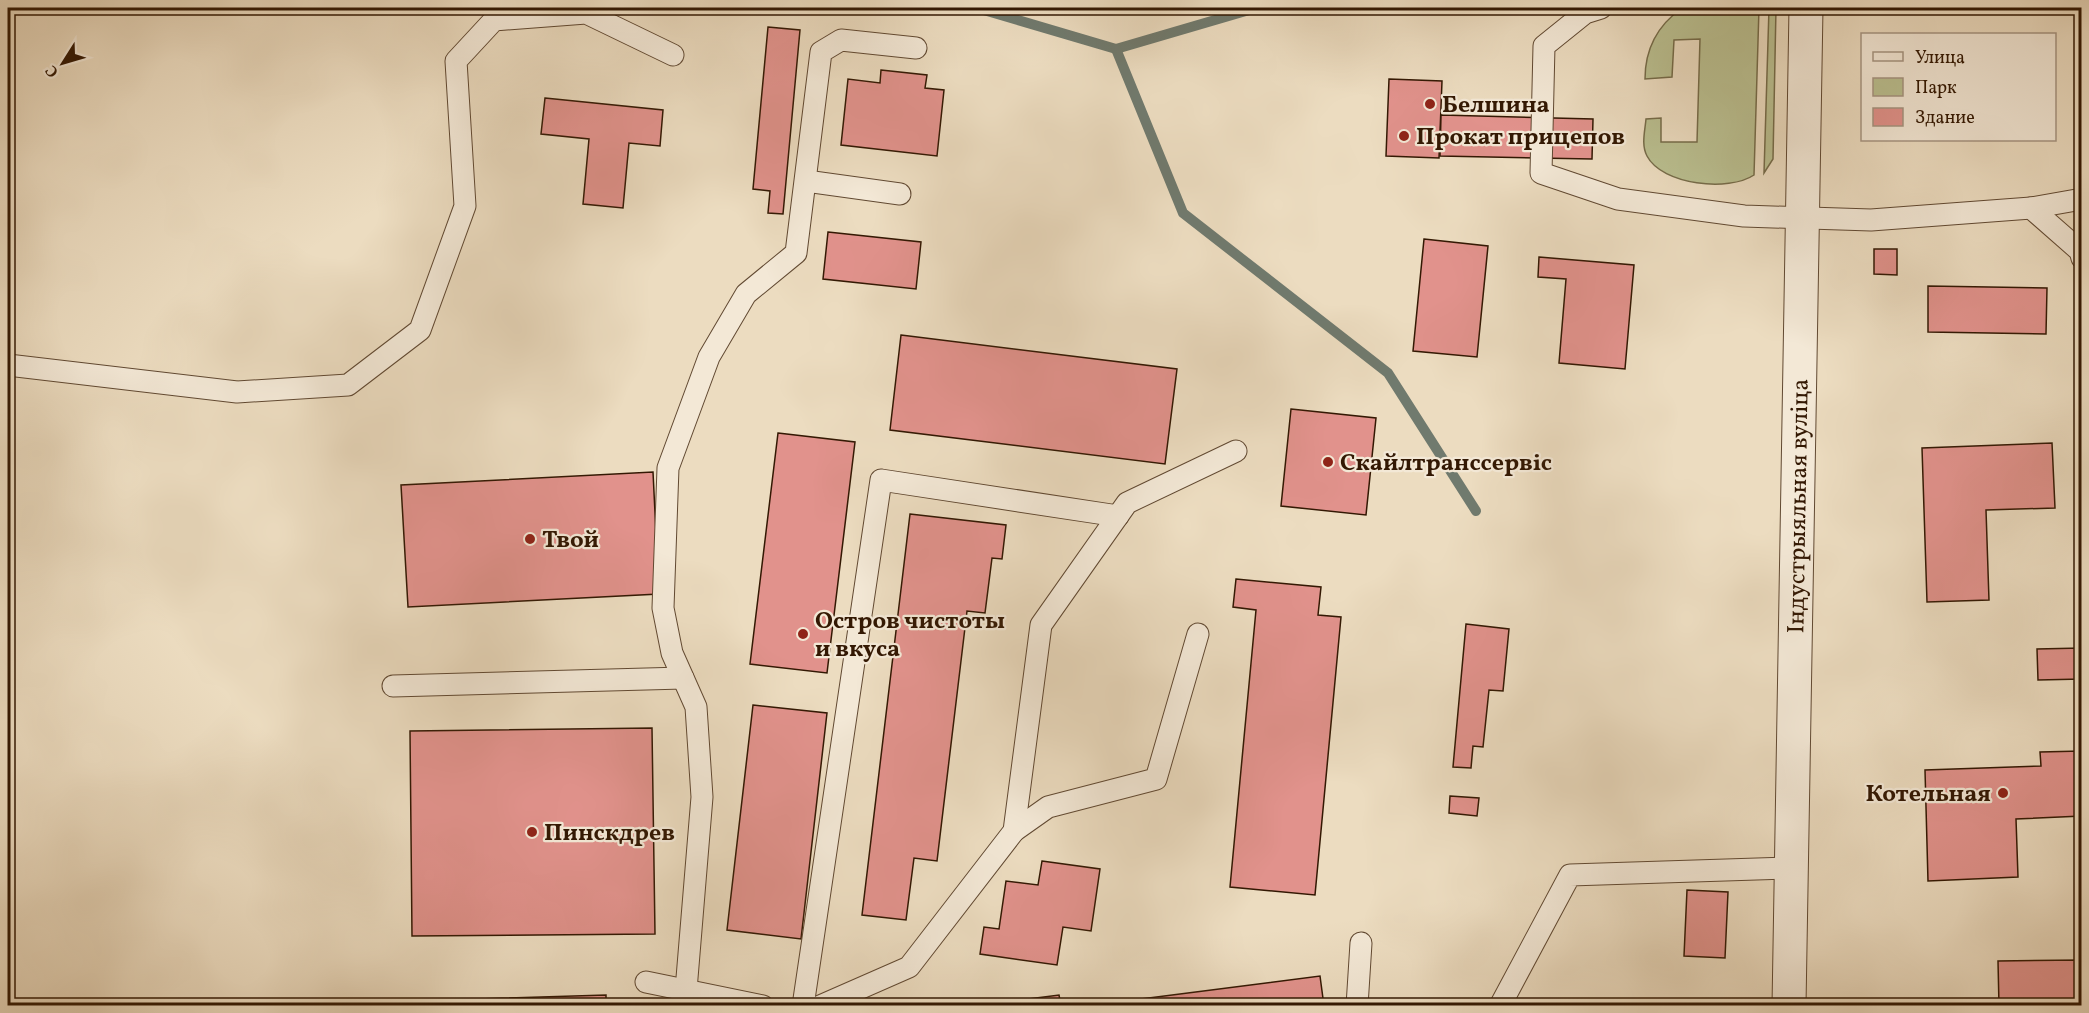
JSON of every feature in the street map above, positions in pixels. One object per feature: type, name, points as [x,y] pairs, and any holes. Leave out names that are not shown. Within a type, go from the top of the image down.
[{"type":"street","name":"Індустрыяльная вуліца","points":[[1789,1005],[1806,8]]},
{"type":"lane","points":[[1600,8],[1585,13],[1544,46],[1541,173],[1618,198],[1744,216],[1871,220],[2031,208],[2082,199]]},
{"type":"lane","points":[[8,365],[237,392],[348,385],[420,330],[465,206],[456,61],[494,20],[586,13],[673,56]]},
{"type":"lane","points":[[686,990],[702,797],[696,707],[672,653],[663,608],[668,468],[709,357],[746,294],[796,253],[821,52],[841,40],[916,48]]},
{"type":"lane","points":[[806,182],[900,194]]},
{"type":"lane","points":[[2031,208],[2080,251],[2082,258]]},
{"type":"lane","points":[[1014,831],[1041,625],[1127,503],[1236,451]]},
{"type":"lane","points":[[803,1005],[881,480],[1118,516]]},
{"type":"lane","points":[[820,1005],[909,967],[1014,831],[1048,807],[1156,779],[1198,634]]},
{"type":"lane","points":[[393,686],[683,678]]},
{"type":"lane","points":[[1500,1005],[1570,875],[1791,868]]},
{"type":"lane","points":[[1357,1005],[1361,943]]},
{"type":"lane","points":[[646,982],[763,1005]]},
{"type":"green space","points":[[1682,8],[1759,8],[1754,175],[1743,180],[1713,184],[1681,179],[1655,166],[1645,152],[1646,119],[1661,118],[1661,142],[1697,142],[1700,39],[1674,40],[1672,77],[1645,79],[1647,58],[1654,39],[1666,22]]},
{"type":"green space","points":[[1769,8],[1776,8],[1773,159],[1764,173]]},
{"type":"building","points":[[768,27],[800,30],[783,214],[768,213],[770,191],[753,189]]},
{"type":"building","points":[[881,70],[927,75],[925,88],[944,90],[937,156],[841,145],[848,79],[880,83]]},
{"type":"building","points":[[1389,79],[1442,81],[1439,158],[1386,156]]},
{"type":"building","points":[[545,98],[663,110],[660,146],[629,143],[623,208],[583,204],[589,139],[541,134]]},
{"type":"building","points":[[1441,115],[1593,119],[1592,159],[1440,156]]},
{"type":"building","points":[[828,232],[921,242],[916,289],[823,279]]},
{"type":"building","points":[[1424,239],[1488,246],[1477,357],[1413,351]]},
{"type":"building","points":[[1874,249],[1897,249],[1897,275],[1874,274]]},
{"type":"building","points":[[1539,257],[1634,265],[1625,369],[1559,363],[1566,279],[1538,277]]},
{"type":"building","points":[[1928,286],[2047,288],[2046,334],[1928,332]]},
{"type":"building","points":[[901,335],[1177,369],[1165,464],[890,430]]},
{"type":"building","name":"Скайлтранссервіс","points":[[1291,409],[1376,418],[1366,515],[1281,506]]},
{"type":"building","points":[[778,433],[855,442],[827,673],[750,664]]},
{"type":"building","points":[[2052,443],[2055,508],[1986,510],[1989,600],[1927,602],[1922,448]]},
{"type":"building","name":"Твой","points":[[653,472],[659,594],[408,607],[401,485]]},
{"type":"building","points":[[910,514],[1006,525],[1002,559],[992,558],[985,613],[967,611],[937,861],[914,858],[906,920],[862,915]]},
{"type":"building","points":[[1236,579],[1321,587],[1318,615],[1341,617],[1315,895],[1230,887],[1256,610],[1233,607]]},
{"type":"building","points":[[1466,624],[1509,629],[1503,691],[1489,690],[1483,747],[1473,746],[1471,768],[1453,767]]},
{"type":"building","points":[[2082,648],[2082,679],[2038,680],[2037,649]]},
{"type":"building","points":[[753,705],[827,713],[801,939],[727,930]]},
{"type":"building","name":"Пинскдрев","points":[[652,728],[655,934],[412,936],[410,731]]},
{"type":"building","name":"Котельная","points":[[2082,751],[2082,816],[2016,819],[2018,877],[1928,881],[1925,770],[2041,766],[2040,752]]},
{"type":"building","points":[[1450,796],[1479,798],[1477,816],[1449,813]]},
{"type":"building","points":[[1042,861],[1100,869],[1091,931],[1063,927],[1057,965],[980,954],[984,927],[999,929],[1006,881],[1038,885]]},
{"type":"building","points":[[1687,890],[1728,892],[1725,958],[1684,956]]},
{"type":"building","points":[[2082,960],[2082,1006],[1999,1006],[1998,961]]},
{"type":"building","points":[[1320,976],[1324,1006],[1086,1006]]},
{"type":"building","points":[[606,995],[606,1006],[410,1006],[410,1001]]},
{"type":"building","points":[[1059,995],[1061,1006],[975,1006]]},
{"type":"waterway","points":[[977,8],[1116,49],[1256,8]]},
{"type":"waterway","points":[[1116,49],[1183,213],[1388,373],[1476,511]]},
{"type":"place","name":"Белшина","points":[[1430,104]]},
{"type":"place","name":"Прокат прицепов","points":[[1404,136]]},
{"type":"place","name":"Скайлтранссервіс","points":[[1328,462]]},
{"type":"place","name":"Твой","points":[[530,539]]},
{"type":"place","name":"Остров чистоты и вкуса","points":[[803,634]]},
{"type":"place","name":"Котельная","points":[[2003,793]]},
{"type":"place","name":"Пинскдрев","points":[[532,832]]}]
